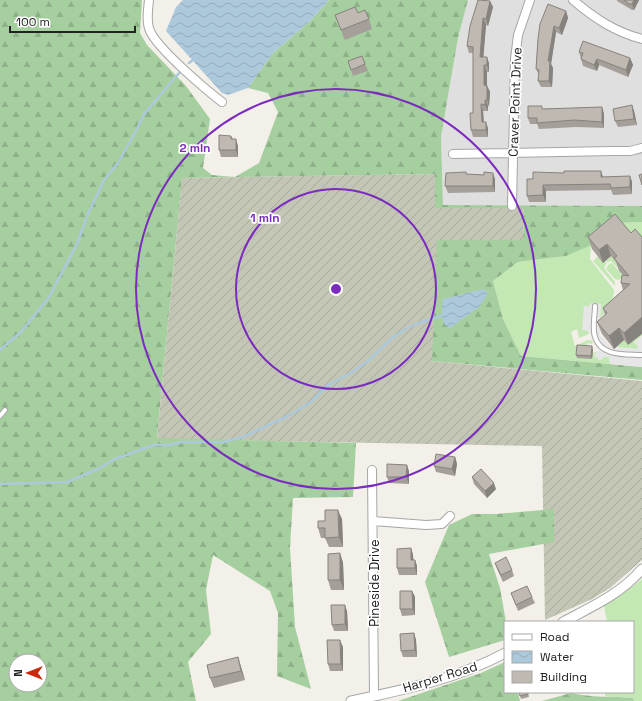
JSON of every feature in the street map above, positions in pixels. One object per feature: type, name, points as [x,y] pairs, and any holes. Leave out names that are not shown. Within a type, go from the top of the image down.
[{"type":"street","points":[[148,0],[148,22],[153,36],[199,84],[222,102]]},
{"type":"street","name":"Craver Point Drive","points":[[512,206],[515,59],[518,35],[530,0]]},
{"type":"street","points":[[573,0],[606,25],[618,31],[642,39]]},
{"type":"street","points":[[453,154],[630,151],[642,148]]},
{"type":"street","name":"Pineside Drive","points":[[372,470],[374,696]]},
{"type":"street","points":[[373,521],[426,525],[442,524],[450,516]]},
{"type":"street","points":[[565,621],[614,594],[641,572]]},
{"type":"street","name":"Harper Road","points":[[351,701],[457,674],[504,653]]},
{"type":"lane","points":[[595,306],[595,338],[601,346],[609,352],[642,355]]},
{"type":"lane","points":[[0,416],[5,410]]},
{"type":"shaded area","points":[[468,0],[642,0],[642,206],[443,205],[441,137],[458,38]]},
{"type":"shaded area","points":[[436,174],[435,208],[524,208],[523,240],[432,361],[642,381],[642,560],[610,588],[592,599],[545,620],[542,446],[157,439],[182,178]]},
{"type":"shaded area","points":[[591,303],[601,304],[600,335],[611,347],[637,349],[638,346],[634,342],[642,336],[642,367],[610,364],[609,357],[603,357],[600,361],[594,355],[599,350],[589,331],[582,330],[584,306],[589,306]]},
{"type":"green space","points":[[0,0],[142,0],[140,33],[147,45],[186,86],[210,119],[203,168],[212,175],[235,177],[259,163],[278,112],[268,93],[248,88],[273,53],[310,21],[329,0],[468,0],[458,38],[441,137],[443,205],[642,206],[642,222],[616,223],[589,246],[566,256],[518,262],[493,281],[503,319],[521,356],[642,367],[642,380],[432,361],[437,240],[523,240],[524,208],[435,208],[435,174],[182,178],[157,438],[356,443],[353,497],[293,498],[290,548],[295,627],[311,689],[277,676],[278,613],[270,591],[213,555],[206,590],[211,634],[188,662],[196,701],[0,701]]},
{"type":"green space","points":[[642,222],[642,244],[616,223]]},
{"type":"green space","points":[[591,244],[590,259],[614,290],[612,301],[599,323],[591,304],[589,306],[582,330],[588,330],[589,334],[579,338],[577,329],[571,332],[575,346],[588,340],[593,341],[592,344],[587,343],[587,349],[593,353],[598,351],[594,355],[600,360],[603,357],[609,357],[610,364],[521,356],[503,319],[493,281],[518,262],[566,256]]},
{"type":"green space","points":[[616,252],[620,270],[611,261],[607,262],[604,268],[615,282],[615,286],[593,261],[598,256],[604,263]]},
{"type":"green space","points":[[612,263],[623,276],[619,280],[615,279],[606,269],[609,264]]},
{"type":"green space","points":[[642,331],[642,336],[634,342],[638,346],[637,349],[616,347],[624,340],[628,345]]},
{"type":"green space","points":[[554,509],[554,542],[489,554],[500,588],[506,621],[504,621],[504,640],[449,657],[425,582],[449,525],[472,514],[496,514]]},
{"type":"green space","points":[[642,579],[642,701],[634,701],[633,698],[605,696],[605,693],[634,693],[634,621],[607,621],[604,606],[623,594]]},
{"type":"green space","points":[[504,662],[504,693],[518,693],[520,701],[398,701],[481,673]]},
{"type":"green space","points":[[571,693],[579,695],[633,698],[634,701],[542,701]]},
{"type":"water","points":[[183,0],[329,0],[310,21],[273,53],[248,88],[228,95],[222,93],[166,31],[176,7]]},
{"type":"water","points":[[483,289],[488,293],[480,306],[450,328],[446,326],[442,315],[443,299]]},
{"type":"building","points":[[478,0],[490,1],[486,19],[483,18],[480,57],[487,57],[487,65],[484,65],[484,85],[487,86],[487,100],[485,100],[485,105],[481,104],[482,122],[486,122],[486,130],[471,130],[470,113],[473,113],[473,47],[467,46],[470,26]]},
{"type":"building","points":[[624,0],[634,0],[632,4],[629,4]]},
{"type":"building","points":[[548,4],[566,11],[559,28],[554,26],[548,61],[550,61],[549,81],[538,81],[539,70],[536,69],[538,39],[540,24]]},
{"type":"building","points":[[355,7],[358,13],[365,10],[369,19],[341,30],[335,15]]},
{"type":"building","points":[[583,41],[630,58],[626,70],[597,59],[594,65],[581,59],[583,53],[579,52]]},
{"type":"building","points":[[362,56],[365,64],[351,70],[348,61]]},
{"type":"building","points":[[632,105],[634,119],[615,121],[613,109]]},
{"type":"building","points":[[528,106],[542,106],[542,109],[602,107],[602,122],[574,120],[537,123],[537,118],[528,118]]},
{"type":"building","points":[[219,135],[231,136],[231,139],[236,139],[236,150],[219,150]]},
{"type":"building","points":[[564,171],[601,171],[601,177],[630,176],[630,187],[611,188],[610,184],[543,185],[543,195],[527,196],[527,179],[533,179],[533,172],[564,173]]},
{"type":"building","points":[[466,172],[466,174],[484,175],[484,172],[493,173],[493,186],[445,186],[446,173]]},
{"type":"building","points":[[642,174],[642,185],[639,175]]},
{"type":"building","points":[[615,214],[631,233],[635,229],[642,237],[642,317],[624,333],[619,328],[609,336],[597,322],[607,313],[603,308],[630,284],[621,283],[622,275],[629,276],[614,258],[617,256],[607,244],[599,250],[588,237]]},
{"type":"building","points":[[577,345],[592,346],[591,356],[576,355]]},
{"type":"building","points":[[436,454],[455,457],[452,469],[434,466]]},
{"type":"building","points":[[387,464],[407,465],[406,477],[387,477]]},
{"type":"building","points":[[481,469],[494,483],[485,491],[472,477]]},
{"type":"building","points":[[325,510],[338,510],[339,537],[325,538],[325,528],[318,528],[318,521],[325,521]]},
{"type":"building","points":[[411,548],[411,560],[415,560],[415,568],[397,568],[397,549]]},
{"type":"building","points":[[340,553],[340,580],[328,580],[328,554]]},
{"type":"building","points":[[506,557],[512,570],[501,575],[495,563]]},
{"type":"building","points":[[527,586],[532,597],[516,605],[511,593]]},
{"type":"building","points":[[400,591],[412,591],[413,609],[400,609]]},
{"type":"building","points":[[331,605],[345,605],[345,624],[332,625]]},
{"type":"building","points":[[414,633],[415,650],[401,651],[400,634]]},
{"type":"building","points":[[327,640],[340,640],[341,664],[328,664]]},
{"type":"building","points":[[238,657],[241,671],[210,678],[207,665]]},
{"type":"building","points":[[519,693],[528,693],[528,694],[520,696]]},
{"type":"waterway","points":[[189,63],[194,59]]},
{"type":"waterway","points":[[0,350],[21,332],[49,297],[77,244],[88,214],[104,180],[118,163],[144,114],[180,72]]},
{"type":"waterway","points":[[0,484],[67,482],[98,469],[115,459],[154,445],[169,445],[182,442],[224,442],[243,437],[288,416],[311,402],[328,385],[349,374],[368,361],[392,338],[404,330],[416,324],[443,315]]}]
